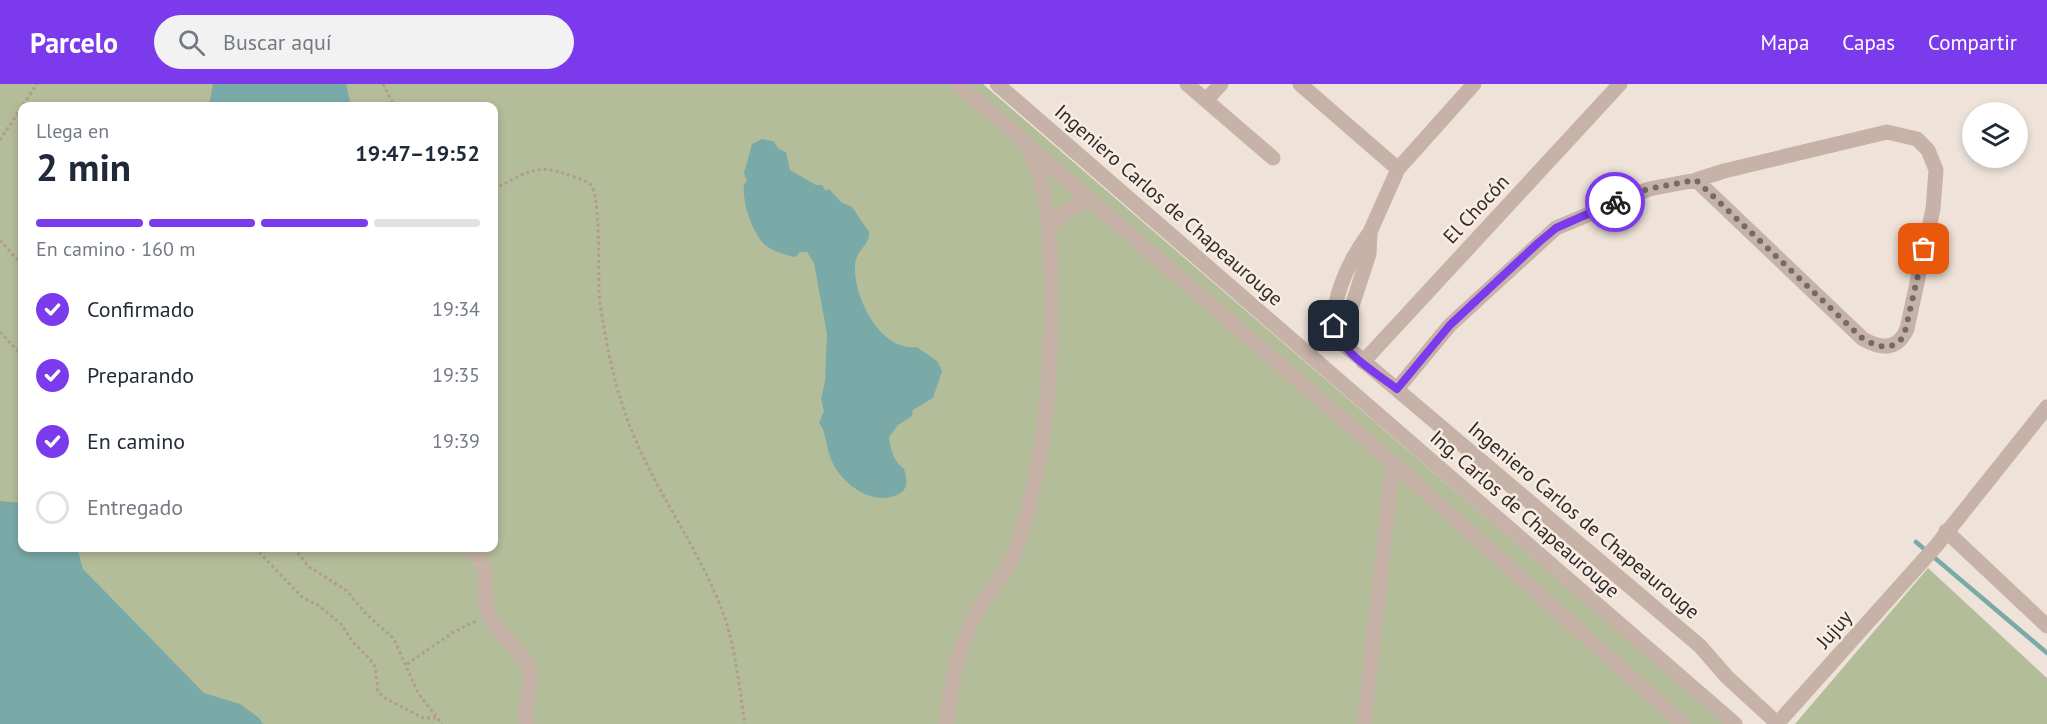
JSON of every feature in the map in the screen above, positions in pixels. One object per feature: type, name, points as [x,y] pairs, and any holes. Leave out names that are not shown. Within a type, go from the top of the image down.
[{"type":"street","points":[[957,84],[1393,463],[1683,724]]},
{"type":"street","name":"Ingeniero Carlos de Chapeaurouge","points":[[997,84],[1287,335]]},
{"type":"street","points":[[1187,84],[1273,158]]},
{"type":"street","points":[[1206,100],[1221,84]]},
{"type":"street","points":[[1300,84],[1398,169],[1474,84]]},
{"type":"street","name":"El Chocón","points":[[1359,359],[1620,84]]},
{"type":"street","points":[[1397,389],[1450,325],[1556,228],[1648,189],[1696,180],[1724,171],[1887,132],[1917,139],[1933,158],[1936,170],[1936,193],[1907,329],[1898,344],[1889,347],[1875,346],[1863,339],[1696,180]]},
{"type":"street","points":[[946,724],[960,651],[978,610],[1015,551],[1040,453],[1050,376],[1050,226],[1039,175],[1027,145]]},
{"type":"street","name":"Ingeniero Carlos de Chapeaurouge","points":[[1398,169],[1370,232],[1357,250],[1337,299],[1334,326],[1337,336],[1359,359],[1700,646],[1727,677],[1781,720]]},
{"type":"street","points":[[1050,226],[1068,210],[1090,200]]},
{"type":"street","name":"Ing. Carlos de Chapeaurouge","points":[[1287,335],[1735,724]]},
{"type":"street","points":[[2047,406],[1946,531],[2047,626]]},
{"type":"street","points":[[1364,724],[1393,463]]},
{"type":"street","name":"Jujuy","points":[[1781,720],[1923,561],[1946,531]]},
{"type":"street","points":[[472,552],[484,563],[489,615],[526,663],[530,678],[525,714],[527,724]]},
{"type":"path","points":[[24,102],[36,84]]},
{"type":"path","points":[[383,84],[392,102]]},
{"type":"path","points":[[0,140],[18,112]]},
{"type":"path","points":[[498,187],[537,169],[549,168],[590,183],[594,189],[598,210],[597,287],[613,378],[641,452],[706,573],[723,614],[733,651],[745,724]]},
{"type":"path","points":[[0,240],[18,260]]},
{"type":"path","points":[[0,332],[18,351]]},
{"type":"path","points":[[259,552],[302,597],[318,605],[342,625],[352,641],[370,658],[375,667],[378,691],[383,697],[423,718],[436,718]]},
{"type":"path","points":[[297,552],[308,566],[347,591],[364,612],[384,628],[399,646],[418,693],[442,724]]},
{"type":"path","points":[[407,664],[452,633],[489,615]]},
{"type":"green space","points":[[0,84],[983,84],[1725,724],[0,724]]},
{"type":"green space","points":[[1928,568],[2047,678],[2047,724],[1795,724]]},
{"type":"water","points":[[213,84],[346,84],[350,101],[349,102],[210,102]]},
{"type":"water","points":[[762,139],[773,141],[779,149],[786,152],[790,170],[816,185],[822,185],[825,190],[829,189],[841,202],[852,207],[869,232],[869,237],[855,265],[859,292],[871,319],[891,341],[904,346],[917,347],[938,362],[942,371],[933,398],[913,410],[912,416],[898,425],[889,437],[893,455],[904,469],[906,476],[906,486],[899,494],[879,498],[859,491],[842,477],[831,459],[824,431],[819,423],[824,411],[821,399],[825,381],[827,334],[814,263],[807,252],[800,252],[796,257],[778,252],[765,245],[754,230],[746,206],[744,184],[747,181],[744,173],[752,144]]},
{"type":"water","points":[[0,501],[18,503],[18,552],[78,552],[83,569],[204,693],[240,704],[259,718],[263,724],[0,724]]},
{"type":"waterway","points":[[1916,542],[2047,653]]},
{"type":"way so far","points":[[1615,202],[1648,189],[1696,180],[1863,339],[1875,346],[1889,347],[1898,344],[1904,336],[1924,249]]},
{"type":"route","points":[[1334,326],[1337,336],[1349,350],[1397,389],[1450,325],[1538,243],[1556,228],[1615,202]]}]
